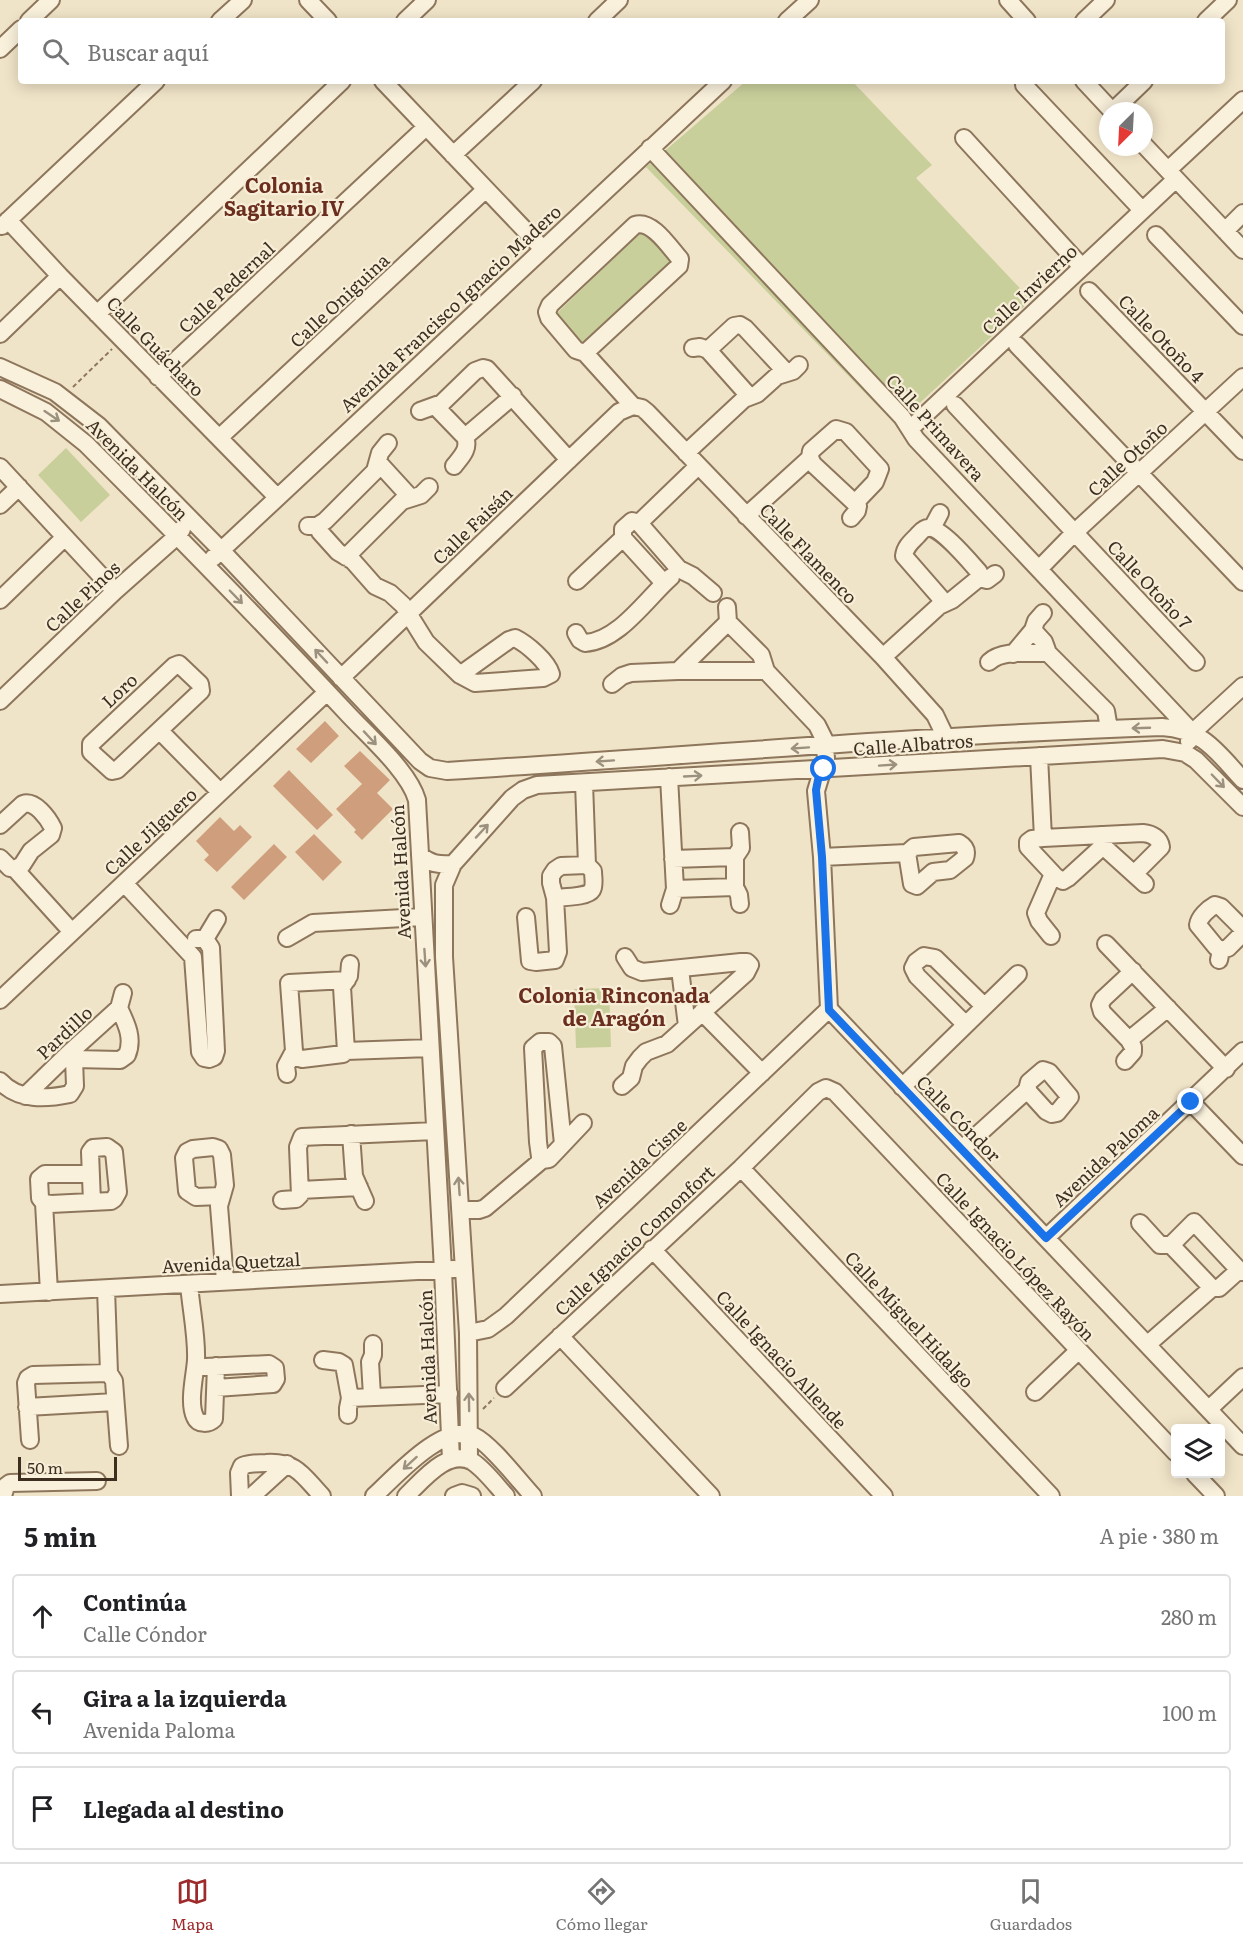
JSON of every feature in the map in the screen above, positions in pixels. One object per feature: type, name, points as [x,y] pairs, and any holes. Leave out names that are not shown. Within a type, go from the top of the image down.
[{"type":"street","points":[[32,18],[51,0]]},
{"type":"street","points":[[223,18],[243,0]]},
{"type":"street","points":[[308,0],[325,18]]},
{"type":"street","points":[[408,18],[428,0]]},
{"type":"street","points":[[600,18],[619,0]]},
{"type":"street","points":[[790,18],[810,0]]},
{"type":"street","points":[[1008,0],[1024,18]]},
{"type":"street","points":[[1087,18],[1106,0]]},
{"type":"street","points":[[1209,18],[1228,0]]},
{"type":"street","points":[[0,49],[18,32]]},
{"type":"street","points":[[4,224],[153,84]]},
{"type":"street","points":[[97,314],[339,84]]},
{"type":"street","points":[[386,84],[542,248]]},
{"type":"street","points":[[453,155],[530,84]]},
{"type":"street","name":"Avenida Francisco Ignacio Madero","points":[[206,565],[720,84]]},
{"type":"street","points":[[1087,84],[1104,102]]},
{"type":"street","points":[[1122,102],[1141,84]]},
{"type":"street","points":[[1024,85],[1142,210]]},
{"type":"street","name":"Calle Invierno","points":[[910,429],[1142,210],[1172,174],[1243,100]]},
{"type":"street","name":"Calle Pedernal","points":[[158,376],[426,127]]},
{"type":"street","points":[[964,138],[1082,267]]},
{"type":"street","name":"Calle Primavera","points":[[650,148],[902,417],[916,438],[1192,733]]},
{"type":"street","points":[[1153,154],[1243,250]]},
{"type":"street","name":"Calle Oniguina","points":[[219,438],[485,190]]},
{"type":"street","points":[[1225,231],[1243,213]]},
{"type":"street","name":"Calle Flamenco","points":[[585,353],[679,266],[678,257],[648,225],[639,223],[635,225],[548,308],[549,318],[576,350],[585,353],[633,406],[647,412],[883,657],[935,715],[945,738]]},
{"type":"street","name":"Calle Guácharo","points":[[4,224],[60,276],[277,497]]},
{"type":"street","points":[[1156,235],[1243,326]]},
{"type":"street","points":[[0,334],[60,276]]},
{"type":"street","name":"Calle Otoño 4","points":[[1089,291],[1243,451]]},
{"type":"street","points":[[686,453],[749,396],[757,394],[777,376],[793,369],[745,328],[740,325],[734,326],[700,349],[749,396]]},
{"type":"street","points":[[1017,345],[1243,582]]},
{"type":"street","name":"Avenida Halcón","points":[[0,367],[63,397],[99,426],[420,761],[437,770]]},
{"type":"street","points":[[420,411],[436,406],[475,371],[483,368],[490,370],[569,460]]},
{"type":"street","name":"Calle Otoño","points":[[1039,569],[1075,532],[1243,377]]},
{"type":"street","name":"Avenida Halcón","points":[[0,389],[46,412],[71,431],[206,565],[402,773],[413,789],[417,800],[451,1460]]},
{"type":"street","points":[[465,437],[513,396]]},
{"type":"street","name":"Calle Otoño 7","points":[[955,405],[1196,662]]},
{"type":"street","points":[[436,406],[465,437],[467,443],[466,451],[454,466]]},
{"type":"street","name":"Calle Faisán","points":[[341,678],[619,412],[633,406]]},
{"type":"street","points":[[746,516],[810,458],[811,451],[832,430],[839,429],[846,432],[880,470],[875,482],[853,510],[810,458]]},
{"type":"street","points":[[388,443],[380,453],[375,471],[325,521],[312,526],[353,561],[375,585],[395,597],[426,642],[460,675],[476,683],[543,678],[551,674],[548,667],[522,642],[514,638],[460,675]]},
{"type":"street","points":[[378,462],[410,497]]},
{"type":"street","points":[[639,523],[698,466]]},
{"type":"street","points":[[0,467],[115,591]]},
{"type":"street","points":[[0,504],[19,487]]},
{"type":"street","points":[[346,557],[402,501],[421,495],[429,487]]},
{"type":"street","name":"Calle Pinos","points":[[0,701],[115,591],[177,536],[189,519]]},
{"type":"street","points":[[883,657],[945,603],[987,576],[979,572],[940,532],[936,520],[909,544],[904,551],[904,556],[945,603]]},
{"type":"street","points":[[664,583],[623,538],[622,532],[633,521],[639,523],[679,569],[693,576],[713,593]]},
{"type":"street","points":[[0,600],[65,537]]},
{"type":"street","points":[[577,580],[623,538]]},
{"type":"street","points":[[576,633],[585,643],[607,636],[620,628],[679,569]]},
{"type":"street","points":[[1013,654],[1033,630],[1036,621],[1043,613]]},
{"type":"street","points":[[678,671],[727,615],[761,655],[766,671],[817,725],[823,735],[824,769],[816,790],[822,857],[829,1010]]},
{"type":"street","points":[[1033,630],[1044,642],[1048,653],[1106,711],[1109,729]]},
{"type":"street","points":[[989,662],[996,657],[1013,654],[1048,653]]},
{"type":"street","name":"Loro","points":[[182,665],[202,688],[160,731],[113,772],[91,752],[90,747],[93,742],[174,666],[182,665]]},
{"type":"street","points":[[612,684],[622,676],[631,673],[766,671]]},
{"type":"street","points":[[1243,686],[1192,733],[1185,753],[1203,766],[1243,807]]},
{"type":"street","name":"Calle Jilguero","points":[[3,992],[72,932],[327,692]]},
{"type":"street","name":"Calle Albatros","points":[[437,770],[499,768],[945,738],[1162,728],[1192,733],[1212,747],[1243,780]]},
{"type":"street","points":[[160,731],[220,792]]},
{"type":"street","name":"Calle Albatros","points":[[453,864],[512,798],[523,790],[537,785],[1163,749],[1185,753]]},
{"type":"street","points":[[1040,756],[1043,838]]},
{"type":"street","points":[[499,768],[511,784],[512,798]]},
{"type":"street","points":[[417,800],[422,784],[437,770]]},
{"type":"street","points":[[669,777],[673,897],[735,887]]},
{"type":"street","points":[[555,898],[585,895],[592,891],[594,885],[592,871],[586,865],[584,783]]},
{"type":"street","points":[[0,825],[28,802],[33,804],[51,824],[53,830],[48,838],[30,851],[22,865],[15,870]]},
{"type":"street","points":[[740,832],[741,848],[735,857],[735,887],[740,904]]},
{"type":"street","points":[[1102,840],[1065,880],[1053,874],[1028,847],[1028,842],[1032,838],[1102,840],[1143,833],[1157,839],[1161,845],[1160,850],[1139,879],[1102,840]]},
{"type":"street","points":[[822,857],[908,853]]},
{"type":"street","points":[[420,855],[432,863],[453,864],[444,885],[442,920],[468,1333],[469,1460]]},
{"type":"street","points":[[673,859],[735,857]]},
{"type":"street","points":[[0,858],[15,870],[72,932]]},
{"type":"street","points":[[526,917],[530,961],[555,960],[558,952],[555,898],[550,879],[555,870],[561,866],[586,865]]},
{"type":"street","points":[[1051,936],[1039,921],[1036,913],[1053,874]]},
{"type":"street","points":[[124,883],[193,957],[200,1052],[204,1058],[209,1059],[214,1057],[216,1051],[211,948],[205,939],[198,938],[188,949]]},
{"type":"street","points":[[1215,905],[1221,907],[1243,931],[1220,955],[1198,925],[1199,920],[1215,905]]},
{"type":"street","points":[[287,938],[313,923],[422,917]]},
{"type":"street","points":[[205,939],[218,919]]},
{"type":"street","points":[[1107,944],[1226,1069]]},
{"type":"street","points":[[966,1024],[917,976],[913,968],[916,962],[924,956],[935,958],[984,1006]]},
{"type":"street","points":[[622,1086],[632,1078],[634,1066],[646,1052],[667,1044],[749,968],[749,963],[741,962],[636,971],[625,957]]},
{"type":"street","points":[[680,969],[687,1026]]},
{"type":"street","points":[[287,1074],[286,1066],[293,1056],[290,983],[348,972],[342,987],[346,1052]]},
{"type":"street","points":[[1125,1061],[1134,1050],[1129,1040],[1102,1012],[1100,1005],[1103,999],[1133,972]]},
{"type":"street","points":[[902,1087],[1018,974]]},
{"type":"street","name":"Pardillo","points":[[25,1096],[71,1057],[121,1000],[129,1031],[127,1055],[120,1059],[71,1057]]},
{"type":"street","points":[[1129,1040],[1168,1008]]},
{"type":"street","name":"Avenida Cisne","points":[[468,1333],[488,1329],[506,1316],[829,1010]]},
{"type":"street","name":"Calle Cóndor","points":[[829,1010],[1243,1446]]},
{"type":"street","points":[[702,1012],[762,1073]]},
{"type":"street","points":[[542,1160],[539,1148],[533,1048],[540,1042],[549,1042],[553,1046],[563,1144]]},
{"type":"street","points":[[293,1056],[302,1059],[346,1052],[430,1048]]},
{"type":"street","name":"Avenida Paloma","points":[[1046,1238],[1243,1052]]},
{"type":"street","points":[[0,1081],[11,1092],[25,1096],[70,1094],[75,1086],[71,1057]]},
{"type":"street","name":"Calle Ignacio Comonfort","points":[[505,1388],[741,1168],[818,1092],[826,1088]]},
{"type":"street","name":"Calle Ignacio López Rayón","points":[[826,1088],[835,1092],[1171,1448]]},
{"type":"street","points":[[962,1149],[1027,1090]]},
{"type":"street","points":[[1191,1102],[1243,1156]]},
{"type":"street","points":[[461,1210],[485,1208],[542,1160],[549,1159],[583,1123]]},
{"type":"street","points":[[282,1200],[298,1198],[301,1190],[298,1147],[300,1140],[306,1136],[435,1131]]},
{"type":"street","points":[[301,1190],[362,1194],[354,1176],[351,1134]]},
{"type":"street","points":[[44,1203],[92,1202],[111,1201],[116,1198],[114,1152],[107,1147],[92,1149],[89,1154],[92,1202]]},
{"type":"street","name":"Calle Miguel Hidalgo","points":[[741,1168],[1051,1496]]},
{"type":"street","points":[[49,1292],[44,1203],[40,1198],[38,1183],[40,1177],[45,1174],[90,1174]]},
{"type":"street","points":[[221,1196],[219,1206],[225,1281]]},
{"type":"street","points":[[1140,1223],[1160,1245],[1171,1245],[1212,1288],[1221,1287],[1241,1271],[1194,1216],[1171,1245]]},
{"type":"street","name":"Calle Ignacio Allende","points":[[652,1249],[884,1496]]},
{"type":"street","name":"Avenida Quetzal","points":[[0,1294],[464,1269]]},
{"type":"street","points":[[189,1284],[195,1367],[192,1378],[194,1414],[197,1420],[208,1423],[214,1419],[216,1366]]},
{"type":"street","points":[[1148,1344],[1212,1288]]},
{"type":"street","points":[[106,1289],[109,1373],[114,1381],[119,1446]]},
{"type":"street","points":[[560,1336],[711,1496]]},
{"type":"street","points":[[372,1396],[370,1362],[373,1355],[373,1344]]},
{"type":"street","points":[[1035,1392],[1078,1351]]},
{"type":"street","points":[[323,1360],[344,1365],[370,1362]]},
{"type":"street","points":[[195,1367],[269,1364],[276,1370],[276,1379],[273,1384],[216,1388]]},
{"type":"street","points":[[344,1365],[349,1407],[372,1396],[448,1394]]},
{"type":"street","points":[[30,1440],[26,1383],[28,1378],[33,1375],[109,1373]]},
{"type":"street","points":[[1209,1409],[1243,1377]]},
{"type":"street","points":[[27,1407],[116,1402]]},
{"type":"street","points":[[374,1496],[418,1456],[450,1435],[469,1428]]},
{"type":"street","points":[[469,1428],[533,1496]]},
{"type":"street","points":[[406,1496],[436,1468],[451,1460],[469,1460],[506,1496]]},
{"type":"street","points":[[240,1496],[239,1473],[242,1466],[250,1464],[287,1464],[296,1469],[322,1496]]},
{"type":"street","points":[[252,1496],[287,1464]]},
{"type":"street","points":[[1200,1478],[1216,1496]]},
{"type":"street","points":[[4,1491],[10,1483],[97,1481]]},
{"type":"street","points":[[55,1496],[70,1482]]},
{"type":"street","points":[[454,1496],[462,1493],[472,1496]]},
{"type":"path","points":[[63,397],[123,339]]},
{"type":"path","points":[[469,1428],[505,1388]]},
{"type":"green space","points":[[743,84],[855,84],[932,165],[916,178],[1031,300],[896,425],[646,167]]},
{"type":"green space","points":[[644,229],[678,265],[587,352],[553,317]]},
{"type":"green space","points":[[66,448],[110,495],[81,522],[38,475]]},
{"type":"green space","points":[[609,988],[611,1047],[576,1048],[574,989]]},
{"type":"building","points":[[325,721],[339,736],[311,763],[296,749]]},
{"type":"building","points":[[360,751],[390,780],[377,793],[393,809],[362,840],[354,832],[356,830],[336,809],[362,784],[344,766]]},
{"type":"building","points":[[289,770],[333,815],[317,830],[273,786]]},
{"type":"building","points":[[220,817],[234,831],[240,825],[252,837],[217,872],[204,860],[209,855],[196,841]]},
{"type":"building","points":[[314,834],[342,862],[323,881],[295,852]]},
{"type":"building","points":[[274,844],[287,857],[244,900],[231,887]]},
{"type":"district","name":"Colonia Sagitario IV","points":[[284,196]]},
{"type":"district","name":"Colonia Rinconada de Aragón","points":[[614,1006]]},
{"type":"route","points":[[824,769],[816,790],[822,857],[829,1010],[1046,1238],[1191,1102]]}]
